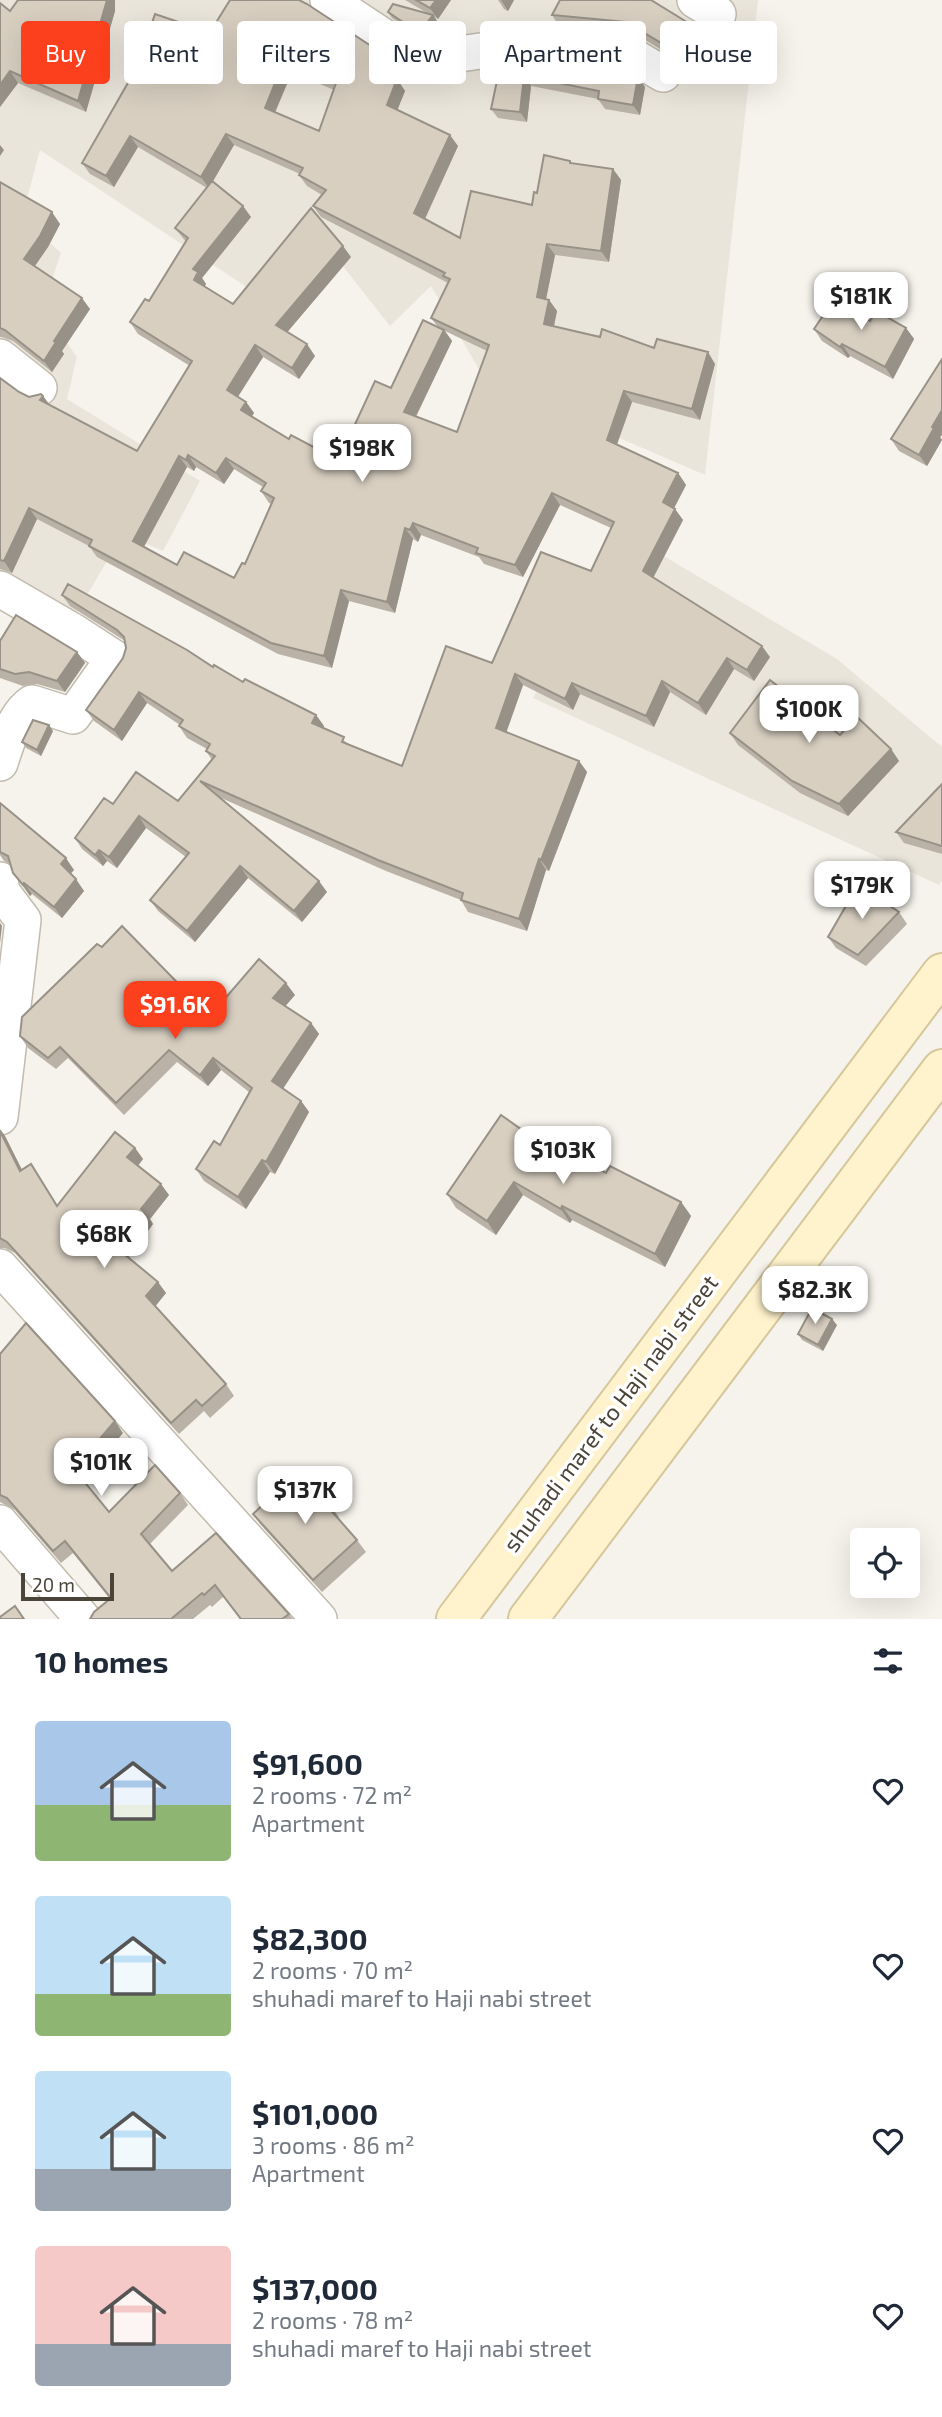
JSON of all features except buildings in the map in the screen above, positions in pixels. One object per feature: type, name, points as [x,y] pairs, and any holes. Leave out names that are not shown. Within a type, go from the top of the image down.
[{"type":"main road","name":"shuhadi maref to Haji nabi street","points":[[456,1619],[942,973]]},
{"type":"main road","points":[[528,1619],[942,1069]]},
{"type":"street","points":[[328,0],[419,60],[528,44],[624,51],[660,72]]},
{"type":"street","points":[[0,357],[38,388]]},
{"type":"street","points":[[0,589],[114,658],[73,716],[32,703],[25,708],[0,763]]},
{"type":"street","points":[[0,880],[2,892],[23,920],[0,1117]]},
{"type":"street","points":[[0,1267],[319,1619]]},
{"type":"street","points":[[0,1523],[83,1619]]},
{"type":"shaded area","points":[[0,0],[758,0],[756,21],[660,21],[660,84],[749,84],[705,475],[485,380],[431,286],[390,326],[312,227],[254,292],[40,150],[22,217],[61,253],[42,308],[77,357],[67,399],[200,481],[163,551],[123,534],[70,624],[0,580]]},
{"type":"shaded area","points":[[619,534],[657,552],[837,659],[942,747],[942,881],[939,885],[533,698]]}]
